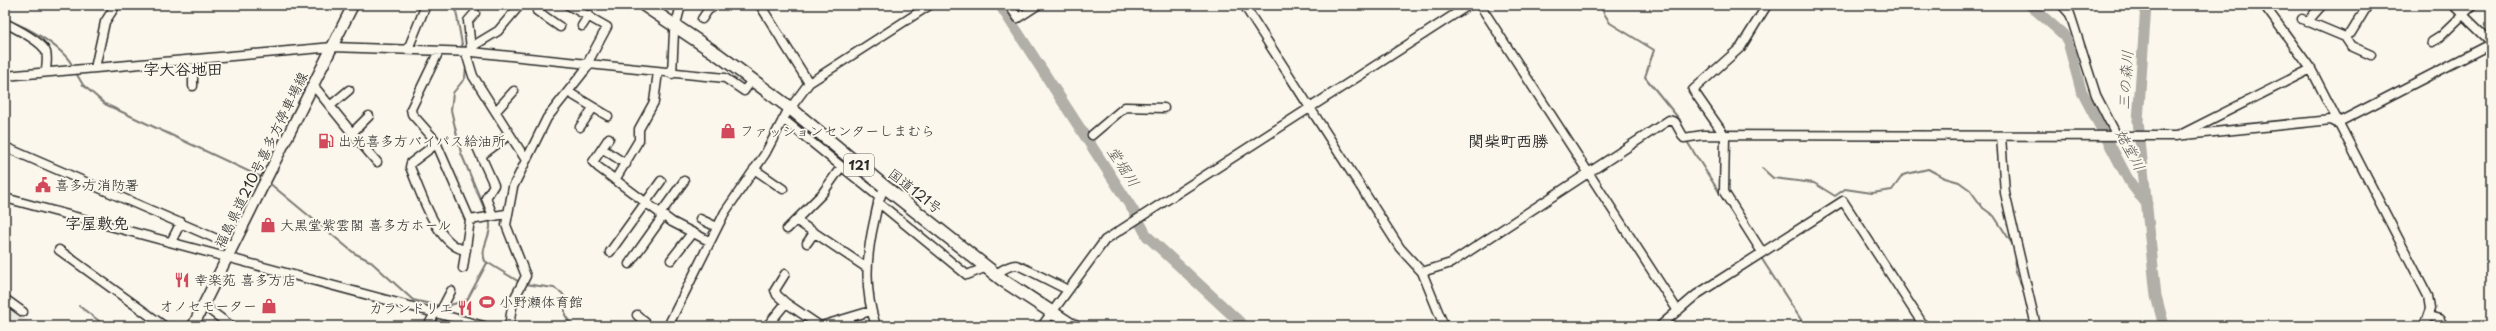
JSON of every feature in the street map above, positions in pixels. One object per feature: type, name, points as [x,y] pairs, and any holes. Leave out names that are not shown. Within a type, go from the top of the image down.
[{"type":"highway","name":"国道121号","points":[[644,5],[676,26],[790,108],[880,195],[1074,326]]},
{"type":"main road","name":"福島県道210号喜多方停車場線","points":[[193,326],[228,259],[233,246],[353,5]]},
{"type":"street","points":[[95,68],[105,22],[116,5]]},
{"type":"street","points":[[408,49],[426,5]]},
{"type":"street","points":[[469,51],[498,31],[520,5]]},
{"type":"street","points":[[542,5],[537,11],[560,28]]},
{"type":"street","points":[[509,326],[513,301],[526,276],[506,225],[506,214],[513,187],[547,118],[588,64],[607,27],[589,15],[568,5]]},
{"type":"street","points":[[672,74],[672,45],[681,5]]},
{"type":"street","points":[[702,20],[708,10],[716,5]]},
{"type":"street","points":[[668,326],[717,227],[765,154],[790,108],[809,83],[930,5]]},
{"type":"street","points":[[1009,5],[1018,18],[1038,5]]},
{"type":"street","points":[[1244,5],[1400,248],[1422,272],[1444,326]]},
{"type":"street","points":[[1042,326],[1105,240],[1469,5]]},
{"type":"street","points":[[1480,5],[1678,311]]},
{"type":"street","points":[[1762,252],[1724,192],[1725,136],[1693,89],[1741,47],[1767,5]]},
{"type":"street","points":[[2062,5],[2070,14],[2096,95],[2119,136]]},
{"type":"street","points":[[2264,5],[2310,69],[2428,296],[2429,316],[2424,326]]},
{"type":"street","points":[[2322,5],[2304,20],[2345,37],[2351,46],[2371,55]]},
{"type":"street","points":[[2345,37],[2351,33],[2368,5]]},
{"type":"street","points":[[1422,272],[1451,263],[1589,174],[1669,120],[1675,122],[1684,138],[1698,136],[2179,136],[2331,120],[2337,122],[2491,43],[2453,5]]},
{"type":"street","points":[[2432,42],[2440,37],[2473,5]]},
{"type":"street","points":[[763,6],[809,83]]},
{"type":"street","points":[[475,13],[468,21],[469,51],[473,76],[526,160]]},
{"type":"street","points":[[582,26],[589,15]]},
{"type":"street","points":[[5,23],[44,48],[47,54],[46,72]]},
{"type":"street","points":[[5,76],[332,47],[469,51],[672,74],[725,78],[744,92],[752,80]]},
{"type":"street","points":[[439,51],[411,109],[436,144],[470,220],[463,268]]},
{"type":"street","points":[[193,59],[193,86]]},
{"type":"street","points":[[2179,136],[2184,131],[2310,69]]},
{"type":"street","points":[[614,180],[626,164],[639,140],[639,129],[654,102],[658,72]]},
{"type":"street","points":[[314,85],[377,162]]},
{"type":"street","points":[[330,106],[349,90]]},
{"type":"street","points":[[496,111],[514,91]]},
{"type":"street","points":[[568,92],[608,116]]},
{"type":"street","points":[[1092,135],[1125,107],[1164,108]]},
{"type":"street","points":[[580,127],[593,108]]},
{"type":"street","points":[[352,133],[369,116]]},
{"type":"street","points":[[783,120],[841,167],[880,195],[967,275],[1006,267],[1021,266],[1036,276],[1068,290]]},
{"type":"street","points":[[482,156],[509,135]]},
{"type":"street","points":[[2001,136],[2005,193],[2036,326]]},
{"type":"street","points":[[608,138],[603,149],[593,162],[614,180],[660,214],[709,241]]},
{"type":"street","points":[[436,144],[411,162],[410,167],[434,223],[451,243],[460,250],[466,250]]},
{"type":"street","points":[[476,145],[494,184],[486,198],[493,216]]},
{"type":"street","points":[[5,147],[181,222],[233,246]]},
{"type":"street","points":[[603,149],[626,164]]},
{"type":"street","points":[[787,229],[822,194],[841,167]]},
{"type":"street","points":[[754,169],[783,189]]},
{"type":"street","points":[[610,252],[646,204],[661,181]]},
{"type":"street","points":[[630,264],[661,219],[660,214],[684,181]]},
{"type":"street","points":[[876,326],[871,311],[867,268],[880,195]]},
{"type":"street","points":[[5,198],[171,242],[228,259],[484,326]]},
{"type":"street","points":[[1660,326],[1696,295],[1762,252],[1844,202],[1924,326]]},
{"type":"street","points":[[470,220],[506,214]]},
{"type":"street","points":[[700,219],[717,227]]},
{"type":"street","points":[[171,242],[181,222]]},
{"type":"street","points":[[800,223],[867,268]]},
{"type":"street","points":[[671,260],[692,233]]},
{"type":"street","points":[[807,243],[814,233]]},
{"type":"street","points":[[59,250],[164,326]]},
{"type":"street","points":[[785,274],[775,290],[777,295],[786,303],[820,326],[871,311]]},
{"type":"street","points":[[428,326],[451,291]]},
{"type":"street","points":[[5,299],[23,312]]},
{"type":"street","points":[[767,326],[786,303]]},
{"type":"street","points":[[203,305],[231,326]]},
{"type":"street","points":[[637,315],[649,326]]},
{"type":"street","points":[[2429,316],[2439,319],[2444,326]]},
{"type":"shaded area","points":[[5,305],[31,324],[29,326],[5,326]]},
{"type":"waterway","points":[[455,5],[463,50]]},
{"type":"waterway","name":"堂堀川","points":[[1000,5],[1133,210],[1147,236],[1244,326]]},
{"type":"waterway","points":[[1599,5],[1610,23],[1654,50],[1645,77],[1680,120],[1682,126]]},
{"type":"waterway","name":"姥堂川","points":[[2030,5],[2064,35],[2068,42],[2081,90],[2129,181],[2147,204]]},
{"type":"waterway","name":"三の森川","points":[[2146,5],[2138,121],[2156,296],[2164,326]]},
{"type":"waterway","points":[[10,22],[26,28],[55,46],[63,53],[73,67]]},
{"type":"waterway","points":[[466,66],[465,78],[453,93],[451,110],[461,153],[487,215]]},
{"type":"waterway","points":[[76,73],[83,85],[105,104],[263,178]]},
{"type":"waterway","points":[[1686,140],[1758,253]]},
{"type":"waterway","points":[[1762,168],[1773,178],[1814,183],[1835,196],[1845,189],[1872,193],[1892,190],[1903,175],[1928,169],[1945,178],[1959,182],[1970,190],[1983,208],[1994,216],[2015,248]]},
{"type":"waterway","points":[[268,182],[354,253],[370,261],[413,300],[440,306]]},
{"type":"waterway","points":[[489,219],[490,230],[484,251],[485,261],[521,283]]},
{"type":"waterway","points":[[1760,256],[1805,326]]},
{"type":"waterway","points":[[2016,256],[2015,272],[2024,291]]},
{"type":"waterway","points":[[447,306],[467,300],[487,263]]},
{"type":"waterway","points":[[525,284],[554,288],[562,293],[565,298],[565,315],[572,326]]},
{"type":"waterway","points":[[2026,299],[2028,309]]},
{"type":"waterway","points":[[79,306],[106,326]]},
{"type":"place","name":"ファッションセンターしまむら","points":[[728,131]]},
{"type":"place","name":"出光喜多方バイパス給油所","points":[[326,141]]},
{"type":"place","name":"喜多方消防署","points":[[43,185]]},
{"type":"place","name":"大黒堂紫雲閣 喜多方ホール","points":[[268,225]]},
{"type":"place","name":"幸楽苑 喜多方店","points":[[182,280]]},
{"type":"place","name":"小野瀬体育館","points":[[487,302]]},
{"type":"place","name":"オノセモーター","points":[[269,306]]},
{"type":"place","name":"カランドリエ","points":[[465,308]]},
{"type":"district","name":"字大谷地田","points":[[183,69]]},
{"type":"district","name":"関柴町西勝","points":[[1508,141]]},
{"type":"district","name":"字屋敷免","points":[[97,223]]}]
